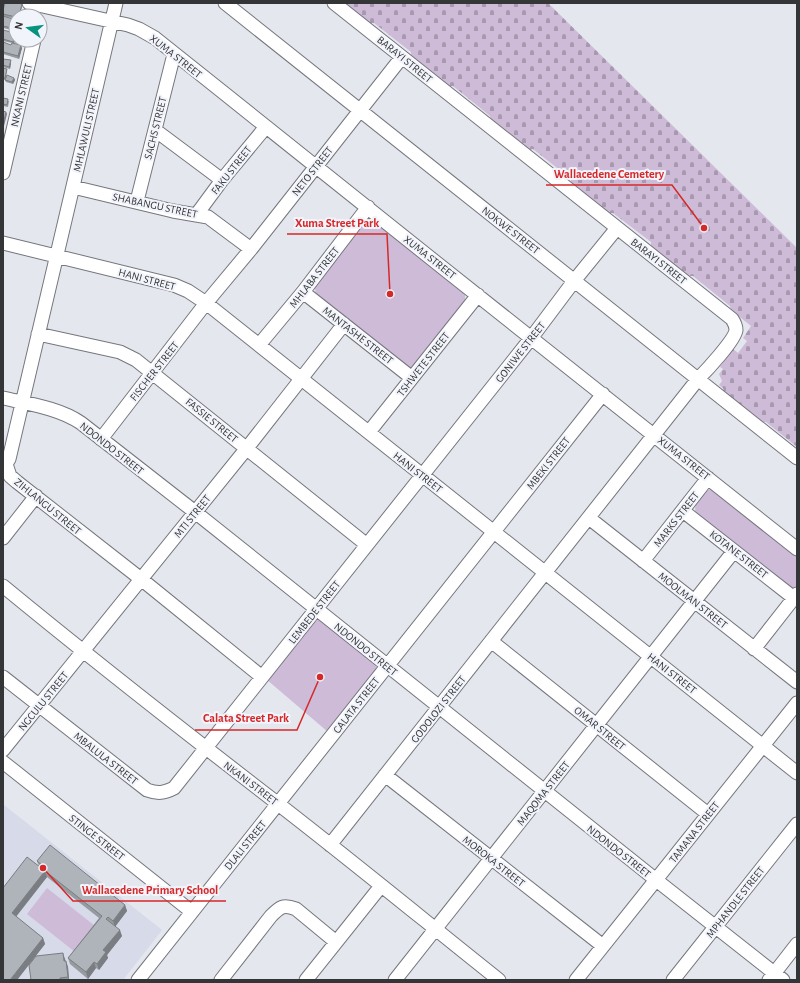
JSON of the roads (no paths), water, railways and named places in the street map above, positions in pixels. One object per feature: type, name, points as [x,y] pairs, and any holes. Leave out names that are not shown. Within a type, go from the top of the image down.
[{"type":"street","name":"MHLAWULI STREET","points":[[56,256],[116,3]]},
{"type":"street","name":"NOKWE STREET","points":[[225,3],[797,458]]},
{"type":"street","name":"BARAYI STREET","points":[[334,3],[734,322],[736,330],[733,338],[707,371],[698,379],[545,573]]},
{"type":"street","name":"XUMA STREET","points":[[39,7],[133,27],[147,33],[797,548]]},
{"type":"street","name":"NKANI STREET","points":[[3,173],[32,48]]},
{"type":"street","name":"SACHS STREET","points":[[137,201],[174,54]]},
{"type":"street","name":"NETO STREET","points":[[206,303],[251,249],[402,57]]},
{"type":"street","name":"FAKU STREET","points":[[197,214],[222,180],[265,128]]},
{"type":"street","points":[[155,130],[222,180]]},
{"type":"street","name":"SHABANGU STREET","points":[[73,187],[137,201],[173,211],[208,216],[251,249]]},
{"type":"street","name":"MHLABA STREET","points":[[259,345],[303,292],[368,207]]},
{"type":"street","name":"GONIWE STREET","points":[[422,475],[532,337],[616,228]]},
{"type":"street","name":"HANI STREET","points":[[3,243],[174,285],[188,291],[206,303],[797,773]]},
{"type":"street","name":"ZIHLANGU STREET","points":[[56,256],[9,459],[6,464],[10,476],[262,677]]},
{"type":"street","name":"MANTASHE STREET","points":[[303,292],[412,378]]},
{"type":"street","name":"TSHWETE STREET","points":[[368,432],[478,295]]},
{"type":"street","name":"FISCHER STREET","points":[[101,438],[206,303]]},
{"type":"street","name":"MTI STREET","points":[[83,652],[247,448],[344,324]]},
{"type":"street","name":"FASSIE STREET","points":[[38,334],[120,352],[136,360],[153,372],[367,545]]},
{"type":"street","name":"MBEKI STREET","points":[[494,532],[603,394]]},
{"type":"street","name":"NDONDO STREET","points":[[3,398],[74,418],[101,438],[715,927],[776,978]]},
{"type":"street","name":"LEMBEDE STREET","points":[[205,749],[422,475]]},
{"type":"street","name":"MARKS STREET","points":[[643,561],[708,478]]},
{"type":"street","points":[[3,538],[36,496]]},
{"type":"street","name":"KOTANE STREET","points":[[683,510],[734,551],[796,596]]},
{"type":"street","name":"MOOLMAN STREET","points":[[589,518],[797,682]]},
{"type":"street","name":"CALATA STREET","points":[[278,804],[494,532]]},
{"type":"street","name":"MAQOMA STREET","points":[[395,980],[734,551]]},
{"type":"street","name":"GODOLOZI STREET","points":[[330,845],[545,573]]},
{"type":"street","name":"NKANI STREET","points":[[3,586],[205,749],[278,804],[499,980]]},
{"type":"street","points":[[754,649],[796,596]]},
{"type":"street","name":"OMAR STREET","points":[[491,641],[708,814]]},
{"type":"street","name":"NGCULU STREET","points":[[3,750],[83,652]]},
{"type":"street","name":"MBALULA STREET","points":[[3,677],[147,790],[154,793],[166,792],[174,788],[205,749]]},
{"type":"street","name":"TAMANA STREET","points":[[576,980],[797,703]]},
{"type":"street","name":"STINGE STREET","points":[[3,762],[192,912]]},
{"type":"street","name":"MOROKA STREET","points":[[385,775],[603,946]]},
{"type":"street","name":"DLALI STREET","points":[[138,980],[278,804]]},
{"type":"street","name":"MPHANDLE STREET","points":[[673,980],[797,824]]},
{"type":"street","points":[[306,980],[381,886]]},
{"type":"street","points":[[221,980],[271,916],[283,906],[290,906],[296,909],[336,942]]},
{"type":"street","points":[[776,978],[797,944]]},
{"type":"place","name":"Wallacedene Cemetery","points":[[704,228]]},
{"type":"place","name":"Xuma Street Park","points":[[390,294]]},
{"type":"place","name":"Calata Street Park","points":[[320,677]]},
{"type":"place","name":"Wallacedene Primary School","points":[[43,868]]}]
